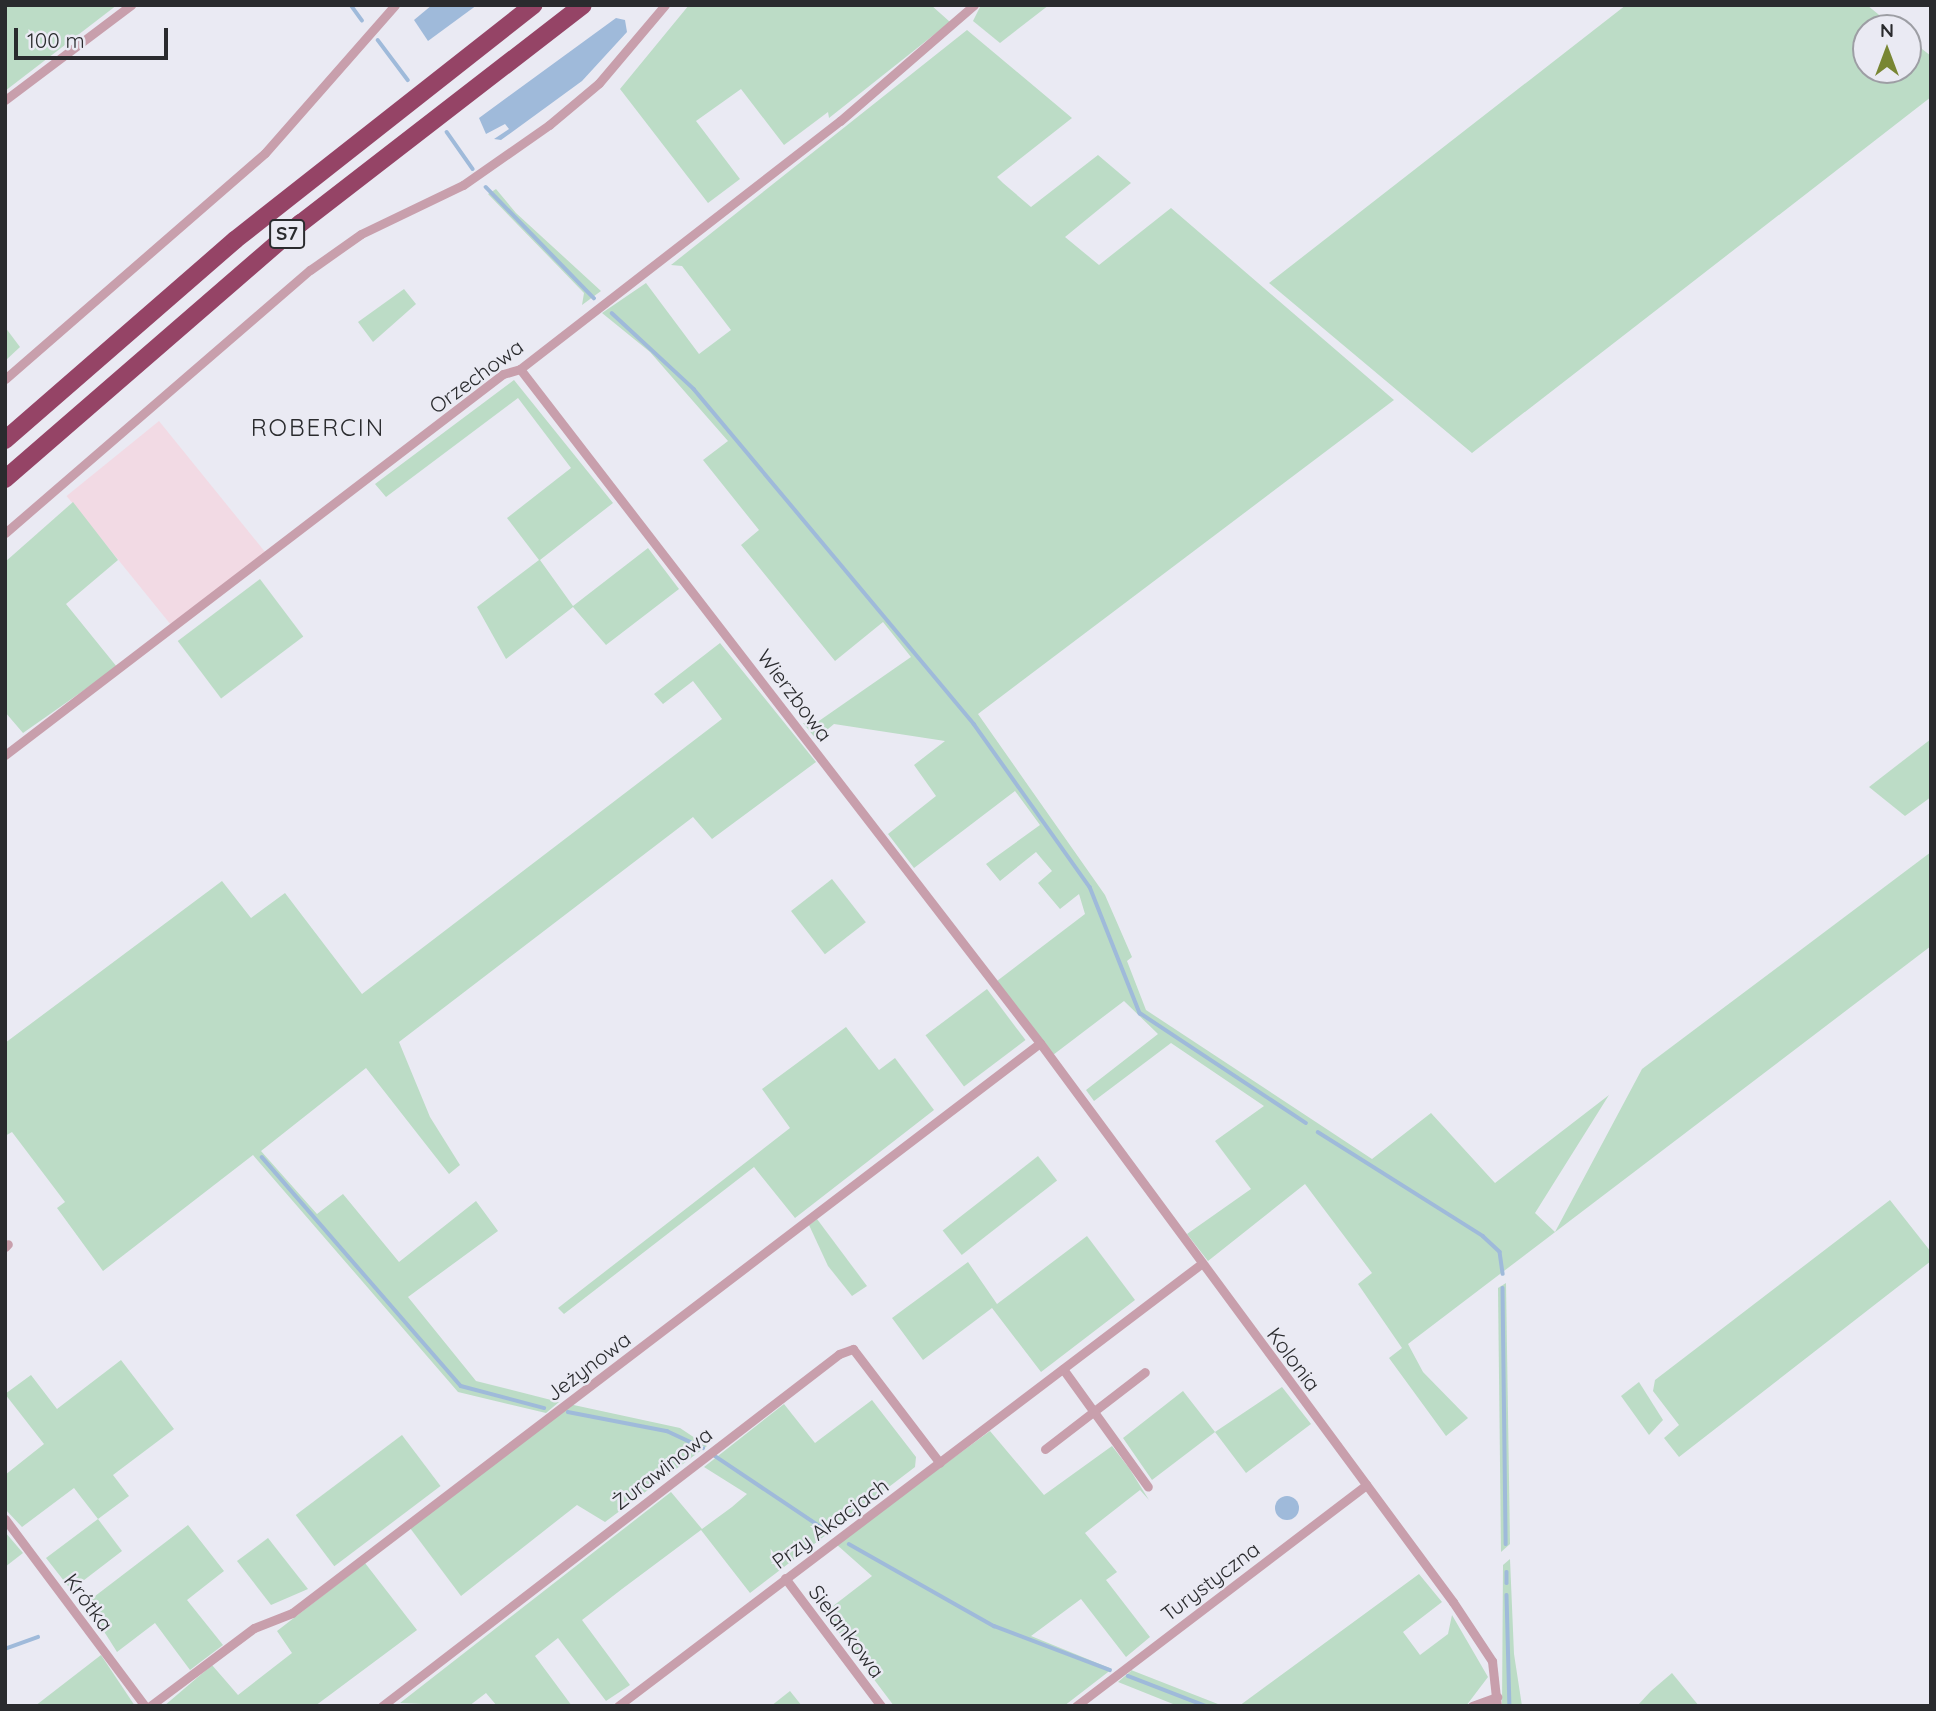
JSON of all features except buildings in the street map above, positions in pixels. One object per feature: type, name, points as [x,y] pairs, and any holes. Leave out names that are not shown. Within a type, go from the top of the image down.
[{"type":"highway","name":"S7","points":[[5,440],[235,240],[534,5]]},
{"type":"highway","name":"S7","points":[[5,479],[300,223],[583,5]]},
{"type":"street","points":[[5,100],[131,5]]},
{"type":"street","points":[[5,379],[265,153],[395,5]]},
{"type":"street","points":[[5,533],[310,270],[361,234],[463,185],[549,125],[599,83],[665,5]]},
{"type":"street","name":"Orzechowa","points":[[5,755],[503,374],[520,369],[962,19],[974,5]]},
{"type":"street","name":"Wierzbowa","points":[[520,369],[1040,1043]]},
{"type":"street","name":"Kolonia","points":[[1040,1043],[1486,1649],[1497,1701]]},
{"type":"street","name":"Jeżynowa","points":[[148,1706],[254,1628],[292,1613],[1040,1043]]},
{"type":"street","name":"Przy Akacjach","points":[[618,1706],[1201,1264]]},
{"type":"street","name":"Żurawinowa","points":[[388,1704],[839,1354],[853,1349],[940,1463]]},
{"type":"street","points":[[1063,1369],[1148,1487]]},
{"type":"street","points":[[1045,1449],[1145,1372]]},
{"type":"street","name":"Turystyczna","points":[[1076,1706],[1366,1485]]},
{"type":"street","name":"Krótka","points":[[5,1519],[148,1706]]},
{"type":"street","name":"Sielankowa","points":[[785,1578],[881,1706]]},
{"type":"street","points":[[1472,1706],[1497,1701]]},
{"type":"shaded area","points":[[159,421],[265,552],[173,627],[67,496]]},
{"type":"green space","points":[[5,5],[117,5],[5,91]]},
{"type":"green space","points":[[689,5],[931,5],[950,22],[829,118],[828,112],[784,145],[741,89],[696,121],[740,179],[708,203],[620,89]]},
{"type":"green space","points":[[981,5],[1049,5],[1000,43],[973,21]]},
{"type":"green space","points":[[1626,5],[1867,5],[1878,14],[1852,14],[1852,84],[1922,84],[1922,49],[1931,56],[1931,97],[1472,453],[1269,283]]},
{"type":"green space","points":[[967,30],[1072,118],[997,177],[1003,183],[1031,207],[1098,155],[1131,183],[1065,237],[1099,265],[1171,208],[1394,400],[978,714],[1105,895],[1132,957],[1127,961],[1146,1010],[1372,1159],[1431,1113],[1495,1183],[1609,1095],[1535,1213],[1555,1232],[1642,1069],[1931,852],[1931,946],[1408,1344],[1423,1372],[1468,1418],[1446,1436],[1389,1358],[1402,1348],[1358,1284],[1372,1273],[1305,1184],[1208,1261],[1187,1234],[1251,1189],[1215,1141],[1264,1106],[1171,1043],[1094,1101],[1086,1090],[1158,1034],[1124,1001],[1053,1055],[997,981],[1085,914],[1079,894],[1060,909],[1038,883],[1052,871],[1036,852],[1000,881],[986,864],[1040,825],[1015,791],[914,868],[888,834],[936,796],[914,765],[945,741],[834,724],[816,739],[803,723],[816,723],[911,657],[883,622],[835,661],[741,545],[759,530],[703,460],[728,441],[650,352],[602,313],[646,283],[699,354],[731,330],[682,266],[671,265]]},
{"type":"green space","points":[[496,189],[516,213],[601,291],[582,305],[584,293],[488,194]]},
{"type":"green space","points":[[404,289],[416,304],[373,342],[358,322]]},
{"type":"green space","points":[[5,327],[20,347],[5,361]]},
{"type":"green space","points":[[514,380],[613,503],[540,560],[573,606],[648,548],[679,589],[606,645],[573,607],[506,659],[477,607],[539,560],[507,518],[571,468],[518,398],[386,497],[375,484]]},
{"type":"green space","points":[[73,502],[118,560],[66,604],[117,667],[23,733],[5,712],[5,562]]},
{"type":"green space","points":[[260,579],[303,637],[221,698],[178,641]]},
{"type":"green space","points":[[720,643],[816,762],[712,839],[693,817],[399,1042],[430,1117],[460,1165],[449,1174],[366,1068],[261,1151],[317,1214],[343,1194],[399,1262],[476,1201],[498,1231],[408,1297],[476,1381],[559,1402],[546,1413],[458,1392],[253,1155],[103,1271],[57,1208],[65,1202],[12,1132],[5,1136],[5,1043],[222,881],[251,918],[285,893],[362,994],[722,719],[693,681],[663,704],[654,694]]},
{"type":"green space","points":[[1931,739],[1931,797],[1905,816],[1869,787]]},
{"type":"green space","points":[[832,879],[866,922],[825,954],[791,911]]},
{"type":"green space","points":[[987,989],[1026,1040],[964,1086],[926,1035]]},
{"type":"green space","points":[[846,1027],[879,1070],[895,1058],[934,1110],[795,1218],[754,1167],[564,1314],[558,1308],[790,1128],[762,1089]]},
{"type":"green space","points":[[1038,1156],[1057,1180],[962,1255],[943,1230]]},
{"type":"green space","points":[[1890,1200],[1931,1252],[1931,1261],[1679,1457],[1664,1438],[1679,1425],[1653,1391],[1655,1380]]},
{"type":"green space","points":[[817,1219],[867,1286],[852,1296],[828,1266],[809,1225]]},
{"type":"green space","points":[[1087,1236],[1135,1300],[1041,1372],[992,1308],[923,1360],[892,1318],[968,1262],[997,1304]]},
{"type":"green space","points":[[1506,1283],[1510,1544],[1501,1552],[1498,1288]]},
{"type":"green space","points":[[121,1360],[174,1429],[113,1475],[129,1496],[98,1519],[74,1488],[22,1527],[5,1509],[5,1475],[44,1444],[5,1394],[31,1375],[57,1409]]},
{"type":"green space","points":[[1639,1382],[1663,1420],[1649,1435],[1621,1396]]},
{"type":"green space","points":[[1282,1387],[1311,1424],[1246,1473],[1215,1432]]},
{"type":"green space","points":[[1183,1391],[1215,1432],[1152,1480],[1123,1438]]},
{"type":"green space","points":[[872,1400],[916,1457],[915,1467],[750,1593],[701,1530],[622,1589],[582,1620],[630,1685],[606,1701],[558,1638],[535,1656],[572,1706],[497,1706],[486,1693],[469,1706],[400,1703],[671,1492],[702,1529],[732,1507],[747,1494],[704,1467],[784,1404],[815,1443]]},
{"type":"green space","points":[[569,1404],[680,1428],[707,1446],[605,1522],[577,1505],[461,1596],[410,1528]]},
{"type":"green space","points":[[990,1431],[1044,1495],[1112,1446],[1149,1500],[1140,1490],[1085,1533],[1117,1572],[1106,1580],[1150,1637],[1126,1657],[1081,1599],[1031,1636],[1112,1669],[1064,1706],[894,1706],[824,1613],[872,1576],[836,1544]]},
{"type":"green space","points":[[402,1435],[441,1486],[334,1566],[296,1515]]},
{"type":"green space","points":[[98,1519],[122,1551],[75,1587],[68,1586],[46,1558]]},
{"type":"green space","points":[[188,1525],[224,1571],[187,1600],[223,1645],[190,1670],[155,1623],[117,1652],[86,1603]]},
{"type":"green space","points":[[5,1532],[23,1553],[5,1567]]},
{"type":"green space","points":[[268,1538],[308,1589],[271,1605],[237,1561]]},
{"type":"green space","points":[[1510,1559],[1514,1654],[1522,1706],[1502,1706],[1503,1565]]},
{"type":"green space","points":[[365,1563],[417,1630],[315,1706],[164,1706],[212,1665],[238,1695],[292,1653],[277,1631]]},
{"type":"green space","points":[[1419,1574],[1442,1602],[1403,1632],[1420,1655],[1448,1634],[1452,1615],[1488,1677],[1466,1706],[1239,1706]]},
{"type":"green space","points":[[101,1655],[135,1706],[35,1706]]},
{"type":"green space","points":[[1131,1671],[1223,1706],[1178,1706],[1118,1682]]},
{"type":"green space","points":[[1672,1673],[1699,1706],[1637,1706],[1651,1691]]},
{"type":"green space","points":[[790,1691],[802,1706],[771,1706]]},
{"type":"water","points":[[432,5],[477,5],[428,41],[414,20]]},
{"type":"water","points":[[616,18],[625,20],[627,32],[582,81],[501,140],[494,139],[509,129],[505,124],[486,134],[479,118]]},
{"type":"water","points":[[1287,1496],[1298,1503],[1299,1508],[1292,1519],[1287,1520],[1276,1513],[1275,1508],[1282,1497]]},
{"type":"waterway","points":[[351,5],[362,20]]},
{"type":"waterway","points":[[378,40],[408,80]]},
{"type":"waterway","points":[[447,132],[473,169]]},
{"type":"waterway","points":[[486,187],[594,298]]},
{"type":"waterway","points":[[612,313],[694,389],[974,724],[1090,887],[1140,1013],[1306,1123]]},
{"type":"waterway","points":[[1318,1132],[1483,1236],[1500,1252],[1503,1274]]},
{"type":"waterway","points":[[262,1157],[461,1386],[544,1408]]},
{"type":"waterway","points":[[1503,1288],[1506,1544]]},
{"type":"waterway","points":[[568,1412],[667,1431],[703,1448]]},
{"type":"waterway","points":[[715,1456],[830,1533]]},
{"type":"waterway","points":[[849,1544],[994,1626],[1110,1670]]},
{"type":"waterway","points":[[1507,1572],[1507,1583]]},
{"type":"waterway","points":[[1507,1595],[1510,1706]]},
{"type":"waterway","points":[[5,1649],[38,1637]]},
{"type":"waterway","points":[[1128,1676],[1206,1706]]},
{"type":"district","name":"ROBERCIN","points":[[318,428]]}]
